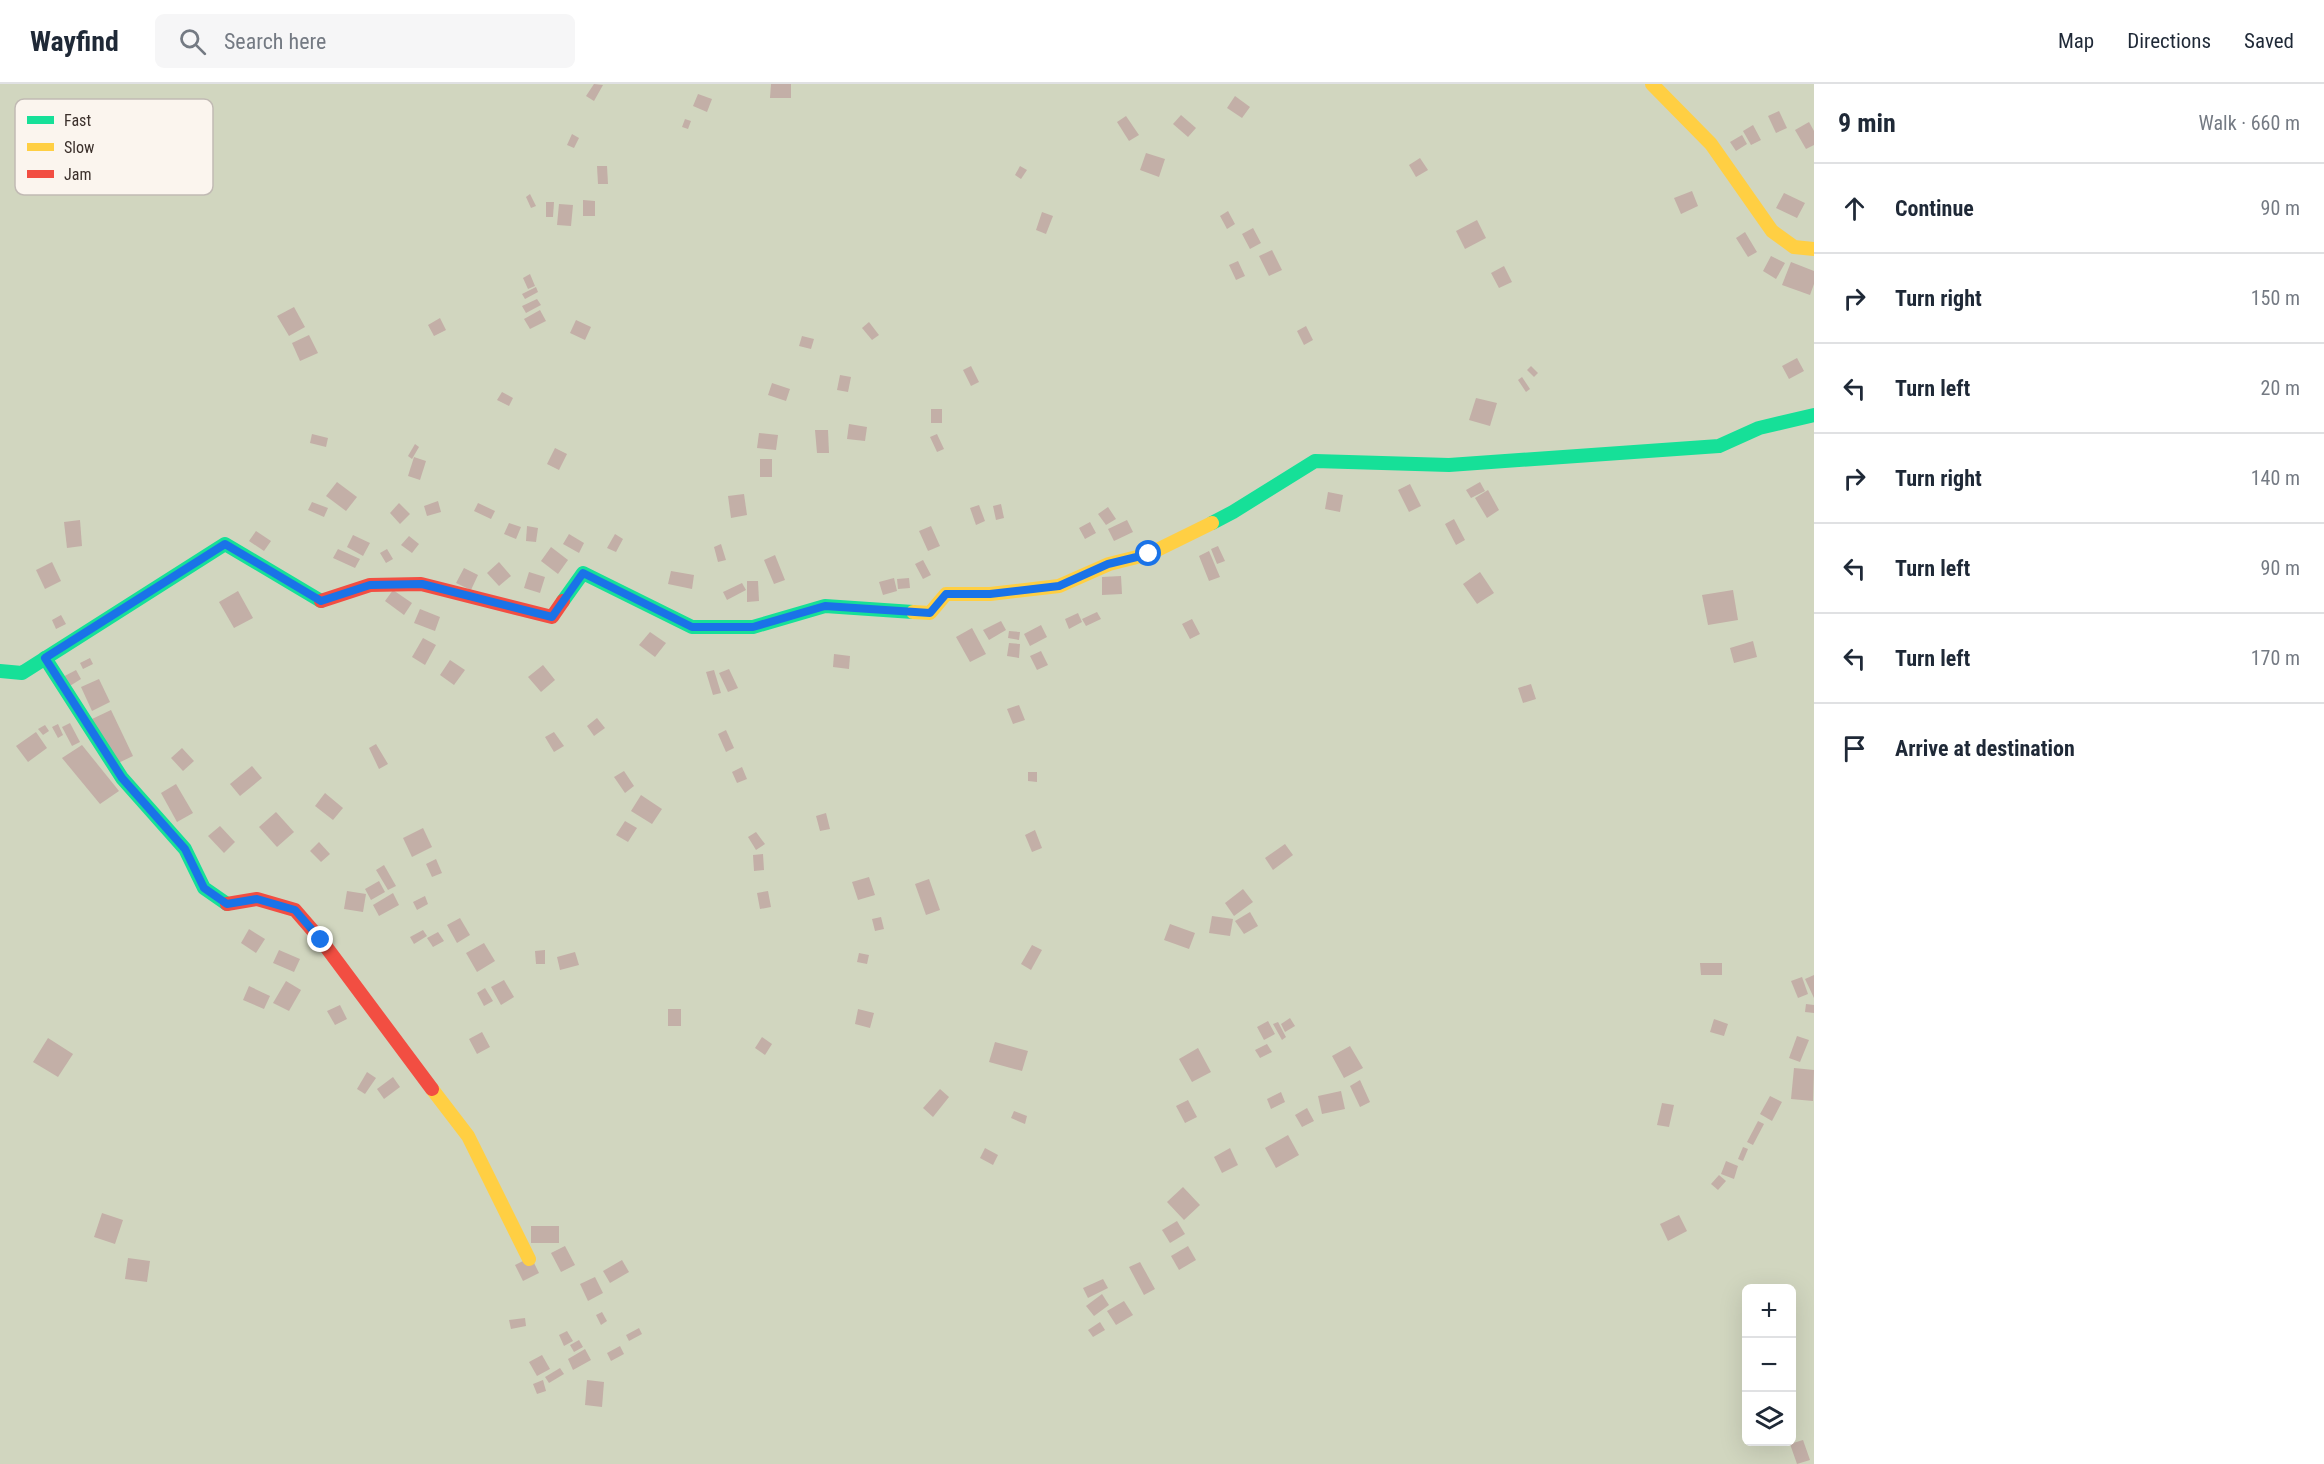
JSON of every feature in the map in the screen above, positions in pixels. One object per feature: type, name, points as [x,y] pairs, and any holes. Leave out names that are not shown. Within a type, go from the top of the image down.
[{"type":"street","points":[[1652,84],[1711,144],[1772,231],[1794,248],[1814,249]]},
{"type":"street","points":[[0,670],[22,673],[225,544],[321,601],[370,585],[422,584],[552,617],[583,573],[692,627],[753,627],[825,606],[930,613],[946,594],[990,594],[1059,586],[1108,564],[1149,554],[1233,512],[1315,461],[1449,465],[1719,446],[1759,428],[1814,415]]},
{"type":"street","points":[[45,658],[122,778],[185,849],[204,888],[227,904],[257,899],[295,910],[321,940],[468,1137],[529,1259]]},
{"type":"green space","points":[[0,84],[1814,84],[1814,1464],[0,1464]]},
{"type":"building","points":[[594,84],[603,85],[594,101],[586,96]]},
{"type":"building","points":[[771,84],[791,84],[791,98],[770,98]]},
{"type":"building","points":[[698,94],[712,99],[707,112],[693,106]]},
{"type":"building","points":[[1235,96],[1250,107],[1242,118],[1227,108]]},
{"type":"building","points":[[1779,111],[1787,128],[1776,133],[1768,116]]},
{"type":"building","points":[[1181,115],[1196,128],[1188,137],[1173,124]]},
{"type":"building","points":[[1126,116],[1139,135],[1129,141],[1117,122]]},
{"type":"building","points":[[685,119],[691,121],[688,129],[682,127]]},
{"type":"building","points":[[1809,122],[1814,131],[1814,145],[1806,149],[1795,130]]},
{"type":"building","points":[[1753,125],[1761,140],[1751,145],[1743,131]]},
{"type":"building","points":[[572,134],[579,138],[574,148],[567,145]]},
{"type":"building","points":[[1742,135],[1747,144],[1736,151],[1730,142]]},
{"type":"building","points":[[1146,153],[1165,159],[1159,177],[1140,170]]},
{"type":"building","points":[[1420,158],[1428,170],[1416,177],[1409,165]]},
{"type":"building","points":[[597,166],[607,166],[608,184],[598,184]]},
{"type":"building","points":[[1020,166],[1027,170],[1021,179],[1015,175]]},
{"type":"building","points":[[1692,191],[1698,206],[1681,214],[1674,198]]},
{"type":"building","points":[[1784,193],[1805,203],[1797,218],[1776,208]]},
{"type":"building","points":[[530,194],[536,206],[531,208],[526,197]]},
{"type":"building","points":[[583,200],[595,201],[595,216],[583,216]]},
{"type":"building","points":[[546,202],[554,202],[553,217],[546,217]]},
{"type":"building","points":[[559,204],[573,205],[571,226],[557,225]]},
{"type":"building","points":[[1228,211],[1235,224],[1227,229],[1220,216]]},
{"type":"building","points":[[1042,212],[1053,216],[1046,234],[1036,230]]},
{"type":"building","points":[[1477,220],[1486,238],[1465,249],[1456,231]]},
{"type":"building","points":[[1253,228],[1261,243],[1250,249],[1242,234]]},
{"type":"building","points":[[1745,232],[1757,252],[1748,257],[1736,238]]},
{"type":"building","points":[[1272,250],[1282,270],[1269,276],[1259,256]]},
{"type":"building","points":[[1771,256],[1785,263],[1776,279],[1763,271]]},
{"type":"building","points":[[1238,261],[1245,276],[1236,280],[1229,265]]},
{"type":"building","points":[[1791,262],[1814,271],[1814,284],[1810,295],[1782,285]]},
{"type":"building","points":[[1504,266],[1512,282],[1499,288],[1491,273]]},
{"type":"building","points":[[530,274],[535,286],[528,289],[523,278]]},
{"type":"building","points":[[536,287],[538,292],[525,299],[522,294]]},
{"type":"building","points":[[537,299],[541,305],[526,313],[522,306]]},
{"type":"building","points":[[294,307],[305,327],[289,336],[277,316]]},
{"type":"building","points":[[540,310],[546,321],[530,329],[524,319]]},
{"type":"building","points":[[440,318],[446,330],[434,336],[428,325]]},
{"type":"building","points":[[576,320],[591,327],[585,340],[570,333]]},
{"type":"building","points":[[869,322],[879,335],[872,340],[862,328]]},
{"type":"building","points":[[1306,326],[1313,340],[1304,345],[1297,331]]},
{"type":"building","points":[[309,335],[318,353],[300,361],[292,343]]},
{"type":"building","points":[[802,336],[814,339],[811,349],[799,346]]},
{"type":"building","points":[[1797,358],[1804,371],[1789,379],[1782,366]]},
{"type":"building","points":[[971,366],[979,382],[971,386],[963,370]]},
{"type":"building","points":[[1531,366],[1538,373],[1534,377],[1527,370]]},
{"type":"building","points":[[840,375],[851,377],[848,392],[837,390]]},
{"type":"building","points":[[1522,377],[1530,389],[1526,392],[1518,380]]},
{"type":"building","points":[[772,383],[790,389],[786,401],[768,395]]},
{"type":"building","points":[[502,392],[513,398],[509,406],[497,400]]},
{"type":"building","points":[[1476,398],[1497,403],[1490,426],[1469,420]]},
{"type":"building","points":[[931,409],[942,409],[942,423],[931,423]]},
{"type":"building","points":[[849,424],[867,427],[865,441],[847,439]]},
{"type":"building","points":[[815,430],[828,430],[829,453],[817,453]]},
{"type":"building","points":[[759,433],[778,435],[776,450],[757,448]]},
{"type":"building","points":[[312,434],[328,438],[326,447],[310,443]]},
{"type":"building","points":[[937,434],[944,449],[937,452],[930,437]]},
{"type":"building","points":[[415,444],[419,447],[412,459],[408,456]]},
{"type":"building","points":[[555,448],[567,454],[559,470],[547,464]]},
{"type":"building","points":[[414,457],[426,461],[420,480],[408,476]]},
{"type":"building","points":[[760,459],[772,459],[772,477],[760,477]]},
{"type":"building","points":[[337,482],[357,497],[346,511],[326,496]]},
{"type":"building","points":[[1480,482],[1485,491],[1471,498],[1466,490]]},
{"type":"building","points":[[1410,484],[1421,506],[1409,512],[1398,490]]},
{"type":"building","points":[[1488,490],[1499,510],[1487,518],[1475,498]]},
{"type":"building","points":[[1328,492],[1343,495],[1340,512],[1325,509]]},
{"type":"building","points":[[744,494],[747,515],[731,518],[728,496]]},
{"type":"building","points":[[438,501],[441,512],[427,516],[424,506]]},
{"type":"building","points":[[312,502],[328,508],[324,517],[308,510]]},
{"type":"building","points":[[399,503],[410,514],[400,524],[390,513]]},
{"type":"building","points":[[478,503],[495,511],[491,519],[474,511]]},
{"type":"building","points":[[1001,504],[1004,518],[996,520],[993,506]]},
{"type":"building","points":[[979,505],[985,521],[976,525],[970,508]]},
{"type":"building","points":[[1108,507],[1116,519],[1106,525],[1098,514]]},
{"type":"building","points":[[1454,519],[1465,540],[1456,545],[1445,524]]},
{"type":"building","points":[[80,520],[82,546],[67,548],[64,522]]},
{"type":"building","points":[[1127,520],[1133,532],[1114,541],[1108,529]]},
{"type":"building","points":[[1090,522],[1096,533],[1085,539],[1079,528]]},
{"type":"building","points":[[509,523],[521,527],[516,539],[504,534]]},
{"type":"building","points":[[527,526],[538,528],[536,542],[526,541]]},
{"type":"building","points":[[931,526],[940,546],[928,551],[919,531]]},
{"type":"building","points":[[256,531],[271,541],[264,551],[249,541]]},
{"type":"building","points":[[569,534],[584,543],[579,553],[563,544]]},
{"type":"building","points":[[615,534],[623,539],[616,552],[607,548]]},
{"type":"building","points":[[353,535],[370,543],[363,556],[347,547]]},
{"type":"building","points":[[409,536],[419,544],[412,553],[401,545]]},
{"type":"building","points":[[721,544],[726,560],[718,562],[714,547]]},
{"type":"building","points":[[1218,546],[1225,561],[1217,564],[1211,549]]},
{"type":"building","points":[[551,547],[568,560],[558,574],[541,561]]},
{"type":"building","points":[[338,549],[360,559],[355,568],[333,558]]},
{"type":"building","points":[[387,549],[393,559],[386,563],[380,553]]},
{"type":"building","points":[[1209,551],[1220,577],[1209,581],[1199,556]]},
{"type":"building","points":[[775,555],[785,580],[774,584],[764,560]]},
{"type":"building","points":[[923,560],[931,575],[923,579],[915,564]]},
{"type":"building","points":[[52,562],[61,581],[45,589],[36,570]]},
{"type":"building","points":[[499,562],[511,576],[499,586],[487,573]]},
{"type":"building","points":[[464,568],[478,575],[471,590],[456,583]]},
{"type":"building","points":[[671,571],[694,575],[692,589],[668,584]]},
{"type":"building","points":[[529,572],[545,577],[540,593],[524,588]]},
{"type":"building","points":[[1480,572],[1494,593],[1477,604],[1463,584]]},
{"type":"building","points":[[1121,576],[1122,594],[1102,595],[1102,577]]},
{"type":"building","points":[[894,578],[897,591],[883,595],[879,582]]},
{"type":"building","points":[[909,578],[910,588],[898,589],[897,579]]},
{"type":"building","points":[[747,581],[758,581],[759,601],[747,602]]},
{"type":"building","points":[[742,583],[746,590],[727,600],[723,592]]},
{"type":"building","points":[[393,590],[412,603],[404,615],[385,601]]},
{"type":"building","points":[[1733,590],[1738,620],[1708,625],[1702,595]]},
{"type":"building","points":[[238,591],[253,618],[234,628],[219,602]]},
{"type":"building","points":[[420,609],[440,617],[435,631],[414,623]]},
{"type":"building","points":[[1097,612],[1101,619],[1086,626],[1082,619]]},
{"type":"building","points":[[1078,613],[1082,622],[1069,629],[1065,619]]},
{"type":"building","points":[[61,615],[66,624],[56,629],[52,620]]},
{"type":"building","points":[[1192,619],[1200,634],[1190,639],[1182,624]]},
{"type":"building","points":[[1001,621],[1006,630],[989,640],[983,630]]},
{"type":"building","points":[[1041,625],[1047,637],[1030,646],[1024,634]]},
{"type":"building","points":[[972,628],[986,654],[970,662],[956,637]]},
{"type":"building","points":[[1009,631],[1020,632],[1019,640],[1008,638]]},
{"type":"building","points":[[650,632],[666,643],[655,657],[639,645]]},
{"type":"building","points":[[423,638],[436,645],[425,665],[412,657]]},
{"type":"building","points":[[1753,641],[1757,657],[1734,663],[1730,648]]},
{"type":"building","points":[[1009,643],[1020,644],[1019,658],[1007,656]]},
{"type":"building","points":[[1041,651],[1048,665],[1037,670],[1030,656]]},
{"type":"building","points":[[834,654],[850,656],[849,669],[833,667]]},
{"type":"building","points":[[90,658],[93,664],[83,669],[80,663]]},
{"type":"building","points":[[450,660],[465,670],[454,685],[440,675]]},
{"type":"building","points":[[543,665],[555,680],[541,692],[528,677]]},
{"type":"building","points":[[729,669],[738,688],[728,692],[719,673]]},
{"type":"building","points":[[76,670],[81,679],[65,689],[59,679]]},
{"type":"building","points":[[714,670],[721,693],[713,695],[706,672]]},
{"type":"building","points":[[99,679],[110,702],[92,711],[81,687]]},
{"type":"building","points":[[1531,684],[1536,699],[1523,703],[1518,688]]},
{"type":"building","points":[[1019,705],[1025,720],[1013,724],[1007,709]]},
{"type":"building","points":[[111,710],[133,756],[114,765],[92,719]]},
{"type":"building","points":[[597,718],[605,728],[594,736],[587,726]]},
{"type":"building","points":[[70,723],[80,742],[72,746],[62,727]]},
{"type":"building","points":[[58,724],[63,735],[58,738],[52,727]]},
{"type":"building","points":[[45,725],[49,731],[43,735],[38,729]]},
{"type":"building","points":[[726,730],[734,748],[726,752],[718,734]]},
{"type":"building","points":[[36,732],[47,748],[28,762],[16,746]]},
{"type":"building","points":[[554,732],[564,746],[554,752],[545,737]]},
{"type":"building","points":[[376,744],[388,764],[379,769],[369,748]]},
{"type":"building","points":[[82,745],[119,791],[100,804],[62,758]]},
{"type":"building","points":[[182,748],[194,761],[183,771],[171,758]]},
{"type":"building","points":[[252,766],[262,778],[240,796],[230,784]]},
{"type":"building","points":[[742,767],[747,779],[737,783],[732,772]]},
{"type":"building","points":[[624,771],[634,786],[625,793],[614,777]]},
{"type":"building","points":[[1028,772],[1037,772],[1037,782],[1028,781]]},
{"type":"building","points":[[176,784],[193,813],[177,822],[161,793]]},
{"type":"building","points":[[325,793],[343,808],[333,820],[315,806]]},
{"type":"building","points":[[641,795],[662,809],[652,824],[631,811]]},
{"type":"building","points":[[276,812],[294,832],[277,847],[259,827]]},
{"type":"building","points":[[826,813],[830,829],[820,831],[816,816]]},
{"type":"building","points":[[625,821],[637,828],[628,842],[616,835]]},
{"type":"building","points":[[220,826],[235,842],[224,853],[208,836]]},
{"type":"building","points":[[423,828],[432,847],[412,857],[403,838]]},
{"type":"building","points":[[1035,830],[1042,848],[1032,852],[1025,835]]},
{"type":"building","points":[[756,832],[765,844],[756,850],[748,837]]},
{"type":"building","points":[[319,842],[330,854],[321,862],[310,851]]},
{"type":"building","points":[[1285,844],[1293,855],[1273,870],[1265,858]]},
{"type":"building","points":[[763,854],[764,870],[754,871],[753,855]]},
{"type":"building","points":[[436,859],[442,873],[432,877],[426,864]]},
{"type":"building","points":[[384,865],[396,886],[388,890],[376,870]]},
{"type":"building","points":[[869,877],[875,895],[858,900],[852,882]]},
{"type":"building","points":[[929,879],[940,910],[926,915],[915,884]]},
{"type":"building","points":[[379,881],[385,892],[371,900],[365,889]]},
{"type":"building","points":[[1243,889],[1253,902],[1234,916],[1225,903]]},
{"type":"building","points":[[347,891],[366,894],[363,912],[344,909]]},
{"type":"building","points":[[768,891],[771,907],[760,909],[757,893]]},
{"type":"building","points":[[393,893],[399,905],[379,916],[373,905]]},
{"type":"building","points":[[425,896],[428,904],[417,910],[413,902]]},
{"type":"building","points":[[1250,912],[1258,926],[1244,934],[1235,921]]},
{"type":"building","points":[[1212,916],[1233,919],[1230,936],[1209,933]]},
{"type":"building","points":[[881,917],[884,929],[875,931],[872,919]]},
{"type":"building","points":[[460,918],[470,935],[457,943],[447,925]]},
{"type":"building","points":[[1170,924],[1195,933],[1189,949],[1164,940]]},
{"type":"building","points":[[249,929],[265,939],[256,953],[241,943]]},
{"type":"building","points":[[423,930],[427,936],[414,944],[410,937]]},
{"type":"building","points":[[438,932],[444,941],[433,947],[427,938]]},
{"type":"building","points":[[484,943],[495,961],[477,972],[466,953]]},
{"type":"building","points":[[1032,945],[1042,950],[1031,970],[1021,964]]},
{"type":"building","points":[[279,950],[300,959],[294,972],[273,963]]},
{"type":"building","points":[[545,950],[545,964],[536,964],[535,951]]},
{"type":"building","points":[[575,952],[579,965],[560,970],[557,957]]},
{"type":"building","points":[[859,953],[869,955],[867,964],[857,962]]},
{"type":"building","points":[[1700,963],[1722,963],[1722,975],[1701,975]]},
{"type":"building","points":[[1814,975],[1814,998],[1805,979]]},
{"type":"building","points":[[1802,977],[1808,994],[1798,998],[1791,981]]},
{"type":"building","points":[[504,980],[514,997],[501,1005],[491,987]]},
{"type":"building","points":[[286,981],[301,990],[289,1011],[273,1003]]},
{"type":"building","points":[[249,986],[270,996],[264,1009],[243,1000]]},
{"type":"building","points":[[485,988],[493,1001],[484,1006],[477,993]]},
{"type":"building","points":[[1806,1004],[1814,1005],[1814,1013],[1805,1012]]},
{"type":"building","points":[[340,1005],[347,1019],[335,1025],[327,1011]]},
{"type":"building","points":[[668,1009],[681,1009],[681,1026],[668,1026]]},
{"type":"building","points":[[858,1009],[874,1013],[870,1028],[855,1024]]},
{"type":"building","points":[[1290,1018],[1295,1026],[1285,1032],[1281,1024]]},
{"type":"building","points":[[1714,1019],[1728,1024],[1724,1036],[1710,1032]]},
{"type":"building","points":[[1268,1021],[1275,1034],[1264,1040],[1257,1027]]},
{"type":"building","points":[[1278,1022],[1286,1037],[1282,1040],[1273,1024]]},
{"type":"building","points":[[482,1032],[490,1047],[477,1054],[469,1039]]},
{"type":"building","points":[[1797,1036],[1809,1040],[1800,1062],[1789,1058]]},
{"type":"building","points":[[762,1037],[772,1044],[765,1055],[755,1048]]},
{"type":"building","points":[[48,1038],[73,1054],[58,1077],[33,1062]]},
{"type":"building","points":[[995,1042],[1028,1051],[1022,1071],[989,1062]]},
{"type":"building","points":[[1267,1044],[1272,1052],[1260,1058],[1255,1050]]},
{"type":"building","points":[[1350,1046],[1363,1068],[1344,1078],[1332,1056]]},
{"type":"building","points":[[1198,1048],[1211,1072],[1192,1082],[1179,1059]]},
{"type":"building","points":[[1794,1068],[1814,1070],[1813,1101],[1791,1099]]},
{"type":"building","points":[[367,1072],[376,1078],[365,1094],[357,1089]]},
{"type":"building","points":[[393,1077],[400,1087],[384,1099],[377,1089]]},
{"type":"building","points":[[1360,1080],[1370,1102],[1360,1107],[1350,1086]]},
{"type":"building","points":[[940,1089],[949,1097],[933,1117],[923,1108]]},
{"type":"building","points":[[1341,1091],[1345,1109],[1322,1114],[1318,1096]]},
{"type":"building","points":[[1281,1092],[1285,1102],[1271,1109],[1267,1099]]},
{"type":"building","points":[[1770,1096],[1782,1102],[1772,1121],[1760,1114]]},
{"type":"building","points":[[1188,1100],[1197,1117],[1185,1123],[1176,1106]]},
{"type":"building","points":[[1662,1103],[1674,1105],[1669,1127],[1657,1125]]},
{"type":"building","points":[[1307,1108],[1314,1121],[1302,1127],[1295,1115]]},
{"type":"building","points":[[1014,1111],[1027,1116],[1025,1124],[1011,1118]]},
{"type":"building","points":[[1758,1121],[1764,1124],[1753,1145],[1747,1142]]},
{"type":"building","points":[[1288,1135],[1299,1155],[1276,1168],[1265,1148]]},
{"type":"building","points":[[1743,1147],[1748,1149],[1743,1161],[1738,1159]]},
{"type":"building","points":[[985,1148],[998,1155],[993,1165],[980,1158]]},
{"type":"building","points":[[1230,1148],[1238,1165],[1222,1173],[1214,1157]]},
{"type":"building","points":[[1726,1161],[1738,1166],[1734,1179],[1721,1174]]},
{"type":"building","points":[[1719,1175],[1726,1181],[1718,1190],[1711,1184]]},
{"type":"building","points":[[1183,1187],[1200,1205],[1184,1220],[1167,1202]]},
{"type":"building","points":[[102,1213],[123,1220],[115,1244],[94,1237]]},
{"type":"building","points":[[1679,1215],[1687,1231],[1668,1241],[1660,1224]]},
{"type":"building","points":[[1177,1221],[1185,1234],[1170,1243],[1162,1230]]},
{"type":"building","points":[[531,1226],[559,1226],[559,1243],[531,1243]]},
{"type":"building","points":[[565,1246],[575,1265],[561,1272],[551,1253]]},
{"type":"building","points":[[1188,1246],[1196,1260],[1179,1270],[1171,1256]]},
{"type":"building","points":[[531,1257],[539,1273],[523,1281],[515,1265]]},
{"type":"building","points":[[128,1258],[150,1261],[147,1282],[125,1279]]},
{"type":"building","points":[[622,1260],[629,1272],[610,1283],[603,1271]]},
{"type":"building","points":[[1140,1262],[1155,1289],[1144,1295],[1129,1267]]},
{"type":"building","points":[[595,1277],[603,1293],[588,1301],[580,1284]]},
{"type":"building","points":[[1103,1279],[1108,1288],[1088,1298],[1083,1288]]},
{"type":"building","points":[[1102,1294],[1109,1305],[1094,1316],[1086,1306]]},
{"type":"building","points":[[1124,1301],[1133,1315],[1116,1325],[1107,1311]]},
{"type":"building","points":[[602,1312],[607,1321],[601,1325],[596,1315]]},
{"type":"building","points":[[525,1318],[526,1326],[511,1329],[509,1320]]},
{"type":"building","points":[[1100,1322],[1105,1330],[1093,1337],[1088,1330]]},
{"type":"building","points":[[639,1328],[642,1334],[629,1341],[626,1335]]},
{"type":"building","points":[[567,1331],[573,1341],[564,1346],[559,1335]]},
{"type":"building","points":[[579,1340],[583,1347],[574,1352],[570,1345]]},
{"type":"building","points":[[620,1346],[624,1354],[611,1361],[607,1353]]},
{"type":"building","points":[[585,1349],[591,1360],[573,1370],[568,1359]]},
{"type":"building","points":[[542,1355],[550,1369],[537,1376],[529,1362]]},
{"type":"building","points":[[560,1368],[564,1374],[549,1383],[545,1377]]},
{"type":"building","points":[[543,1380],[546,1391],[537,1394],[533,1384]]},
{"type":"building","points":[[587,1380],[604,1382],[602,1407],[585,1405]]},
{"type":"building","points":[[1803,1440],[1810,1460],[1797,1464],[1791,1446],[1796,1446],[1796,1442]]},
{"type":"traffic: fast","points":[[1212,523],[1315,461],[1449,465],[1719,446],[1759,428],[1814,415]]},
{"type":"traffic: fast","points":[[0,671],[22,673],[225,544],[321,601]]},
{"type":"traffic: fast","points":[[563,601],[583,573],[692,627],[753,627],[825,606],[913,612]]},
{"type":"traffic: fast","points":[[45,658],[122,778],[185,849],[204,888],[227,904]]},
{"type":"traffic: slow","points":[[1652,84],[1711,144],[1772,231],[1794,247],[1814,249]]},
{"type":"traffic: slow","points":[[913,612],[930,613],[946,594],[990,594],[1059,586],[1109,564],[1149,554],[1212,523]]},
{"type":"traffic: slow","points":[[432,1089],[468,1136],[529,1259]]},
{"type":"traffic: jam","points":[[321,601],[370,585],[421,584],[552,617],[563,601]]},
{"type":"traffic: jam","points":[[227,904],[257,899],[295,910],[321,940],[432,1089]]},
{"type":"route","points":[[321,940],[295,910],[257,899],[227,904],[204,888],[185,849],[122,778],[45,658],[225,544],[321,601],[370,585],[422,584],[552,617],[583,573],[692,627],[753,627],[825,606],[930,613],[946,594],[990,594],[1059,586],[1108,564],[1149,554]]}]
